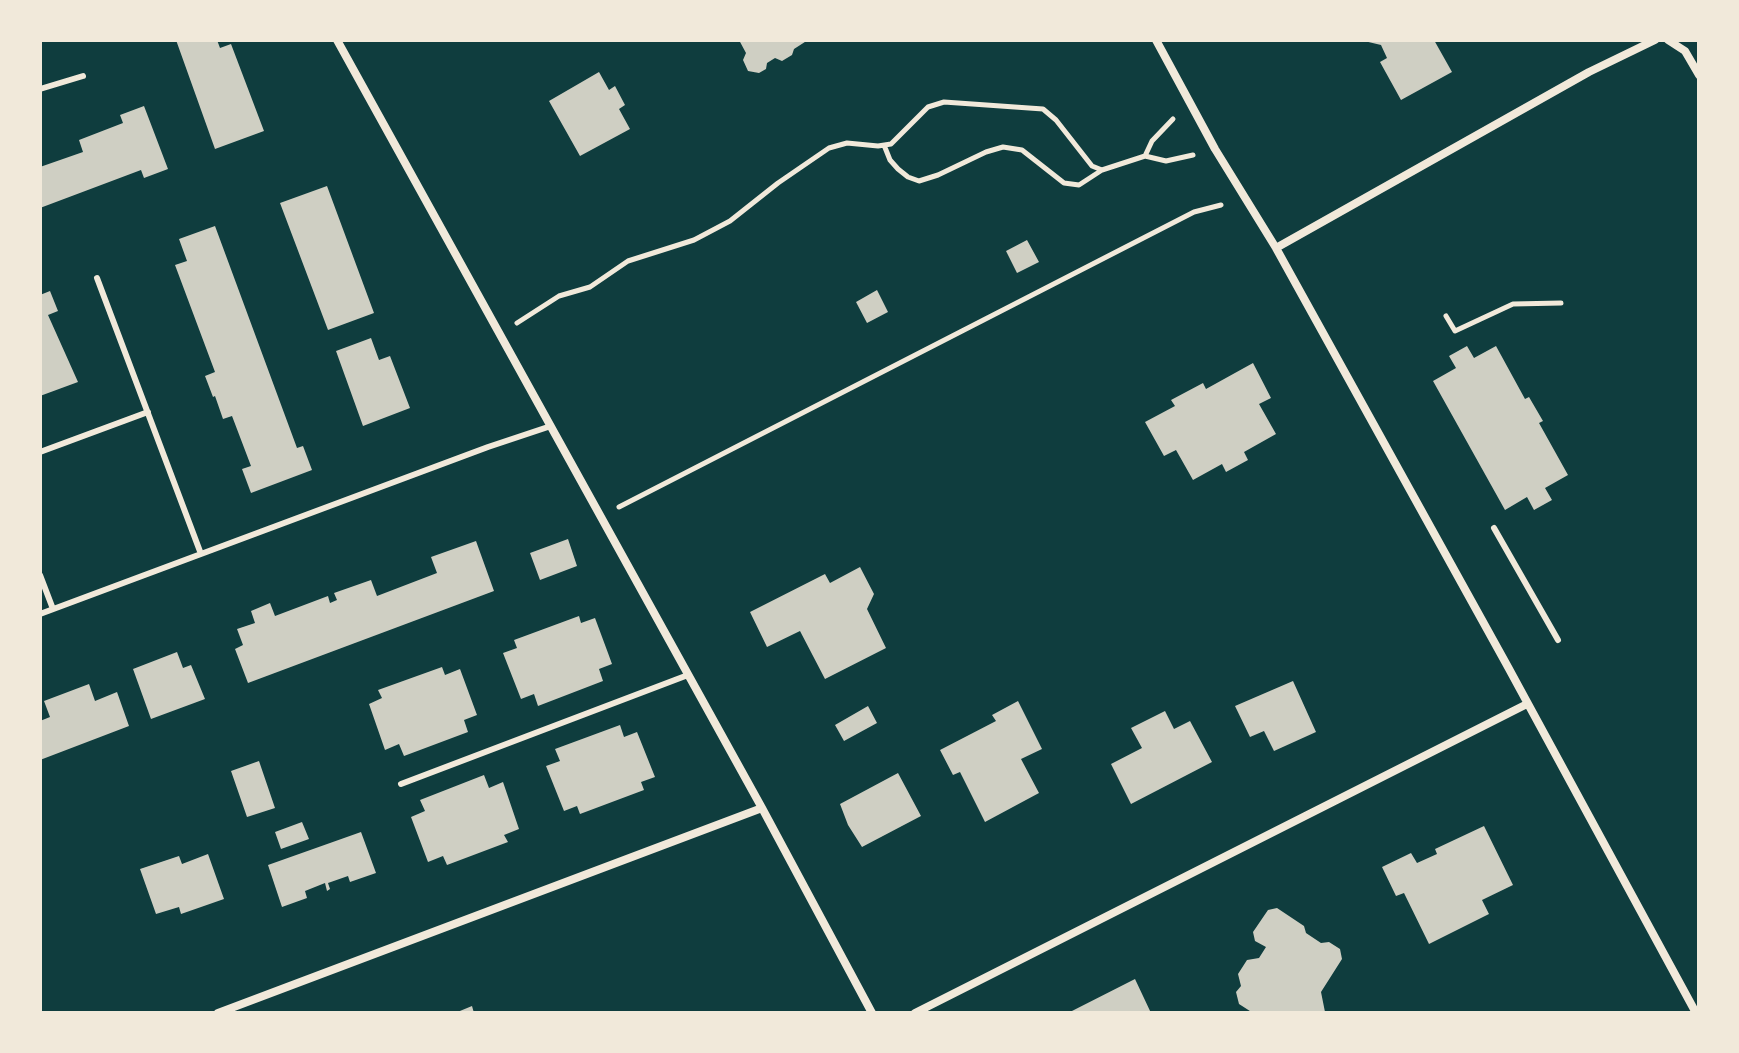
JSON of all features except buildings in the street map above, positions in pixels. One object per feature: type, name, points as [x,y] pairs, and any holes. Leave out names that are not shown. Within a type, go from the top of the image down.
[{"type":"street","points":[[337,40],[872,1013]]},
{"type":"street","points":[[1156,40],[1215,149],[1276,248],[1696,1013]]},
{"type":"street","points":[[1276,248],[1589,72],[1655,40]]},
{"type":"street","points":[[1668,40],[1685,51],[1699,75]]},
{"type":"street","points":[[915,1013],[1527,704]]},
{"type":"street","points":[[218,1013],[762,808]]},
{"type":"lane","points":[[40,89],[83,76]]},
{"type":"lane","points":[[97,278],[201,554]]},
{"type":"lane","points":[[40,452],[148,412]]},
{"type":"lane","points":[[40,614],[551,426]]},
{"type":"lane","points":[[1494,528],[1558,640]]},
{"type":"lane","points":[[40,575],[53,609]]},
{"type":"lane","points":[[401,784],[688,675]]},
{"type":"path","points":[[500,335],[559,296],[590,287],[628,261],[694,240],[730,221],[829,148],[847,143],[891,144],[928,107],[944,102],[1043,109],[1056,120],[1092,166],[1102,170]]},
{"type":"path","points":[[1145,156],[1163,128],[1191,105]]},
{"type":"path","points":[[884,145],[898,169],[919,181],[1003,147],[1022,150],[1064,183],[1079,185],[1102,170],[1145,156],[1166,161],[1215,149]]},
{"type":"path","points":[[599,517],[1194,212],[1245,199]]},
{"type":"path","points":[[1446,316],[1455,331],[1513,304],[1561,303]]}]
